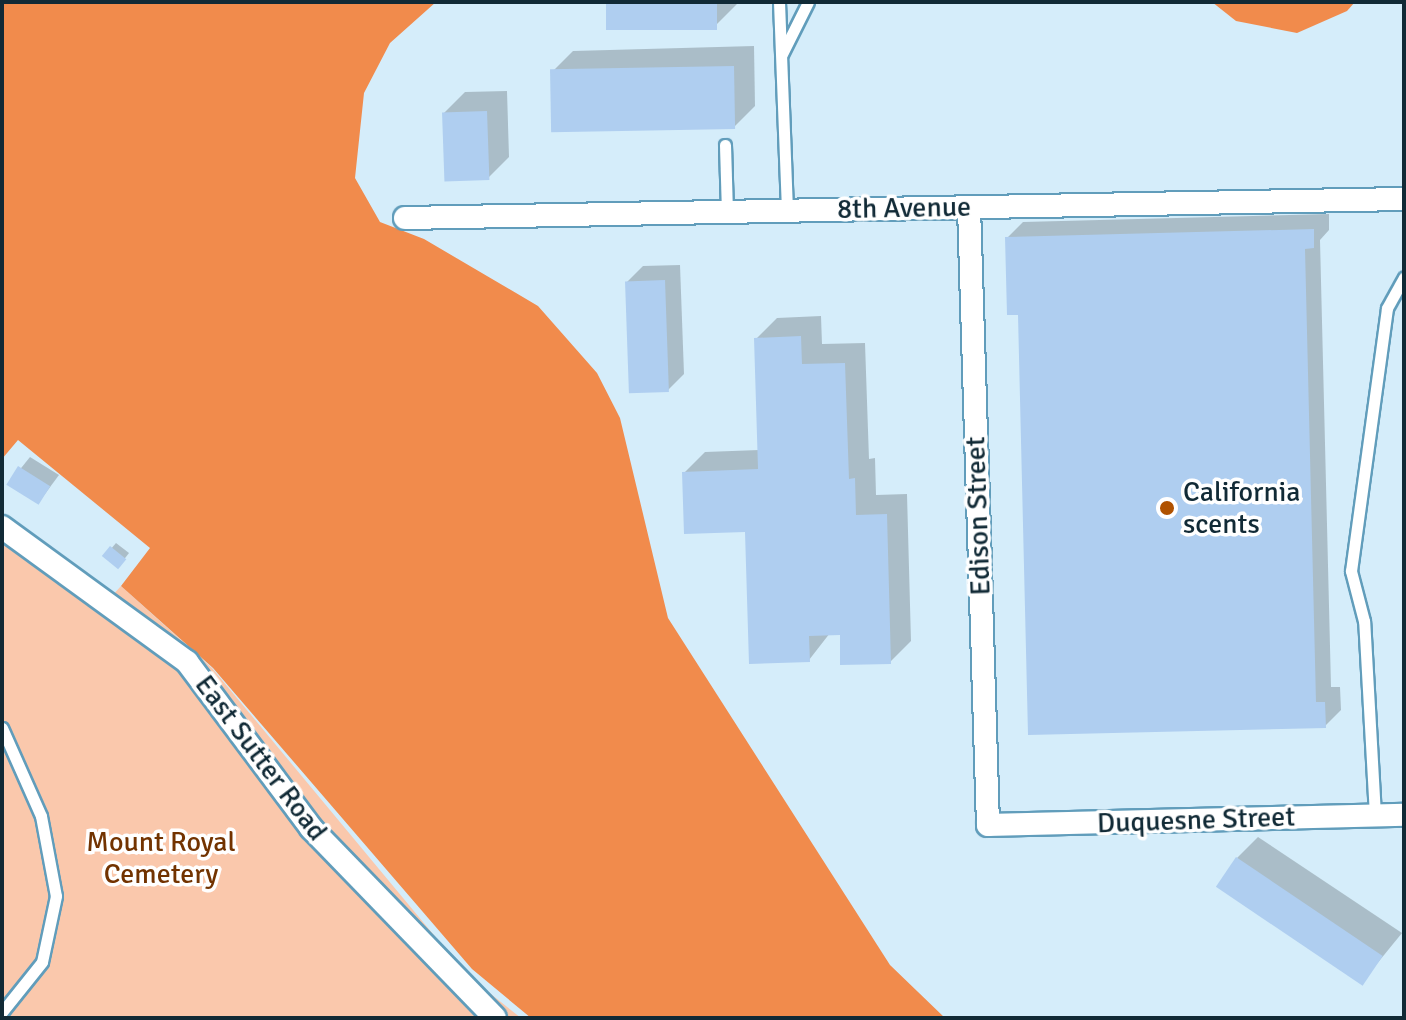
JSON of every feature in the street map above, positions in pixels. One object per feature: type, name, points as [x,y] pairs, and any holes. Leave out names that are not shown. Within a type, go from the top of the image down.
[{"type":"street","name":"8th Avenue","points":[[405,218],[1404,199]]},
{"type":"street","name":"Edison Street","points":[[969,207],[988,825]]},
{"type":"street","name":"East Sutter Road","points":[[2,527],[109,601],[187,662],[311,828],[495,1018]]},
{"type":"street","name":"Duquesne Street","points":[[988,825],[1404,815]]},
{"type":"lane","points":[[779,2],[787,210]]},
{"type":"lane","points":[[780,59],[808,2]]},
{"type":"lane","points":[[725,145],[727,211]]},
{"type":"lane","points":[[1375,815],[1364,621],[1351,571],[1387,308],[1404,277]]},
{"type":"lane","points":[[2,728],[41,816],[56,896],[42,962],[2,1012]]},
{"type":"green space","name":"Mount Royal Cemetery","points":[[2,525],[111,597],[121,586],[212,668],[467,975],[521,1018],[2,1018]]},
{"type":"shaded area","points":[[2,2],[436,2],[390,43],[364,93],[355,178],[380,222],[424,239],[538,306],[597,373],[620,418],[668,618],[890,965],[945,1018],[531,1018],[472,969],[213,668],[121,586],[150,548],[18,440],[2,459]]},
{"type":"shaded area","points":[[1212,2],[1355,2],[1347,11],[1297,33],[1236,21]]},
{"type":"building","points":[[606,2],[717,2],[717,30],[606,30]]},
{"type":"building","points":[[734,66],[735,129],[551,132],[550,69]]},
{"type":"building","points":[[487,111],[489,180],[444,182],[442,113]]},
{"type":"building","name":"California scents","points":[[1314,229],[1314,248],[1305,249],[1316,702],[1325,702],[1326,728],[1028,735],[1018,315],[1007,315],[1005,237]]},
{"type":"building","points":[[665,280],[669,392],[629,393],[625,281]]},
{"type":"building","points":[[801,336],[802,364],[845,363],[849,479],[855,478],[856,515],[887,514],[891,664],[840,665],[840,635],[809,636],[810,662],[749,664],[745,532],[684,534],[682,472],[758,469],[754,338]]},
{"type":"building","points":[[18,466],[50,486],[39,505],[6,485]]},
{"type":"building","points":[[110,546],[126,559],[118,569],[102,556]]},
{"type":"building","points":[[1236,857],[1383,956],[1363,986],[1216,887]]},
{"type":"place","name":"California scents","points":[[1167,508]]}]
